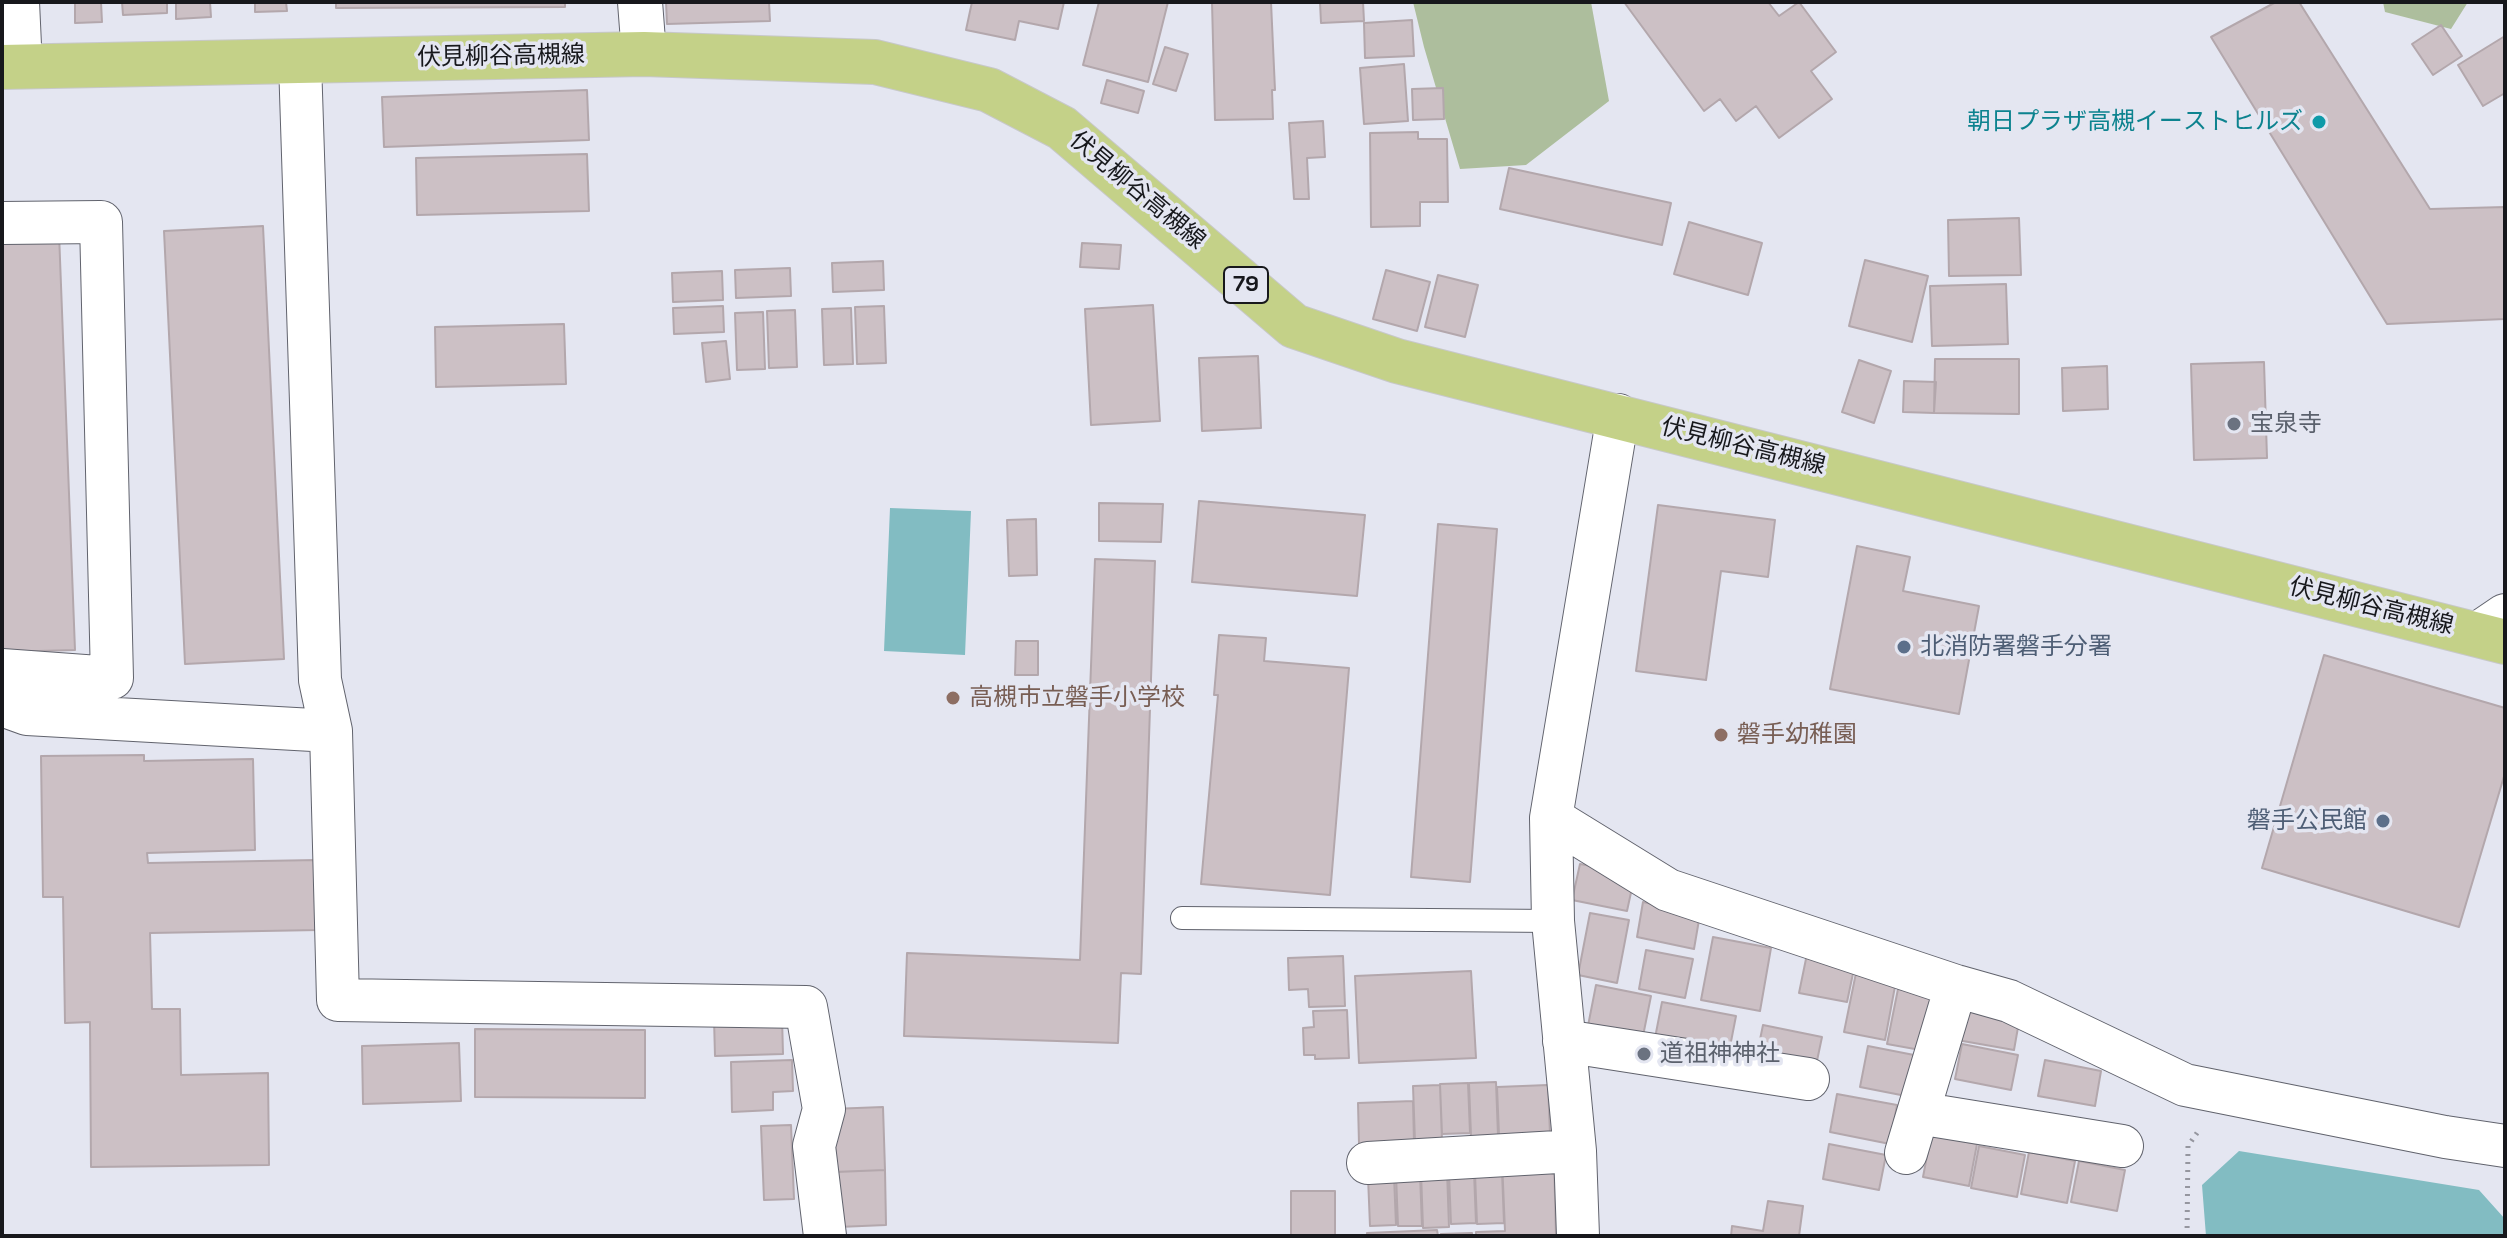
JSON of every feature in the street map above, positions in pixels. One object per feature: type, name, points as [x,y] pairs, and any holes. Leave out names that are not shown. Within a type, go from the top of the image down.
[{"type":"main road","name":"伏見柳谷高槻線","points":[[11,67],[644,54],[875,62],[989,90],[1062,128],[1294,326],[1397,361],[2496,630]]},
{"type":"street","points":[[11,67],[18,2]]},
{"type":"street","points":[[640,2],[644,54]]},
{"type":"street","points":[[300,62],[320,680],[331,731],[338,1000],[806,1007],[824,1109],[814,1146],[825,1236]]},
{"type":"street","points":[[2,223],[101,222],[112,678],[2,670]]},
{"type":"street","points":[[1578,1236],[1575,1151],[1553,921],[1551,818],[1618,415]]},
{"type":"street","points":[[2,705],[27,714],[331,731]]},
{"type":"street","points":[[1551,818],[1668,890],[2009,1001],[2185,1085],[2505,1146]]},
{"type":"street","points":[[1906,1153],[1956,986]]},
{"type":"street","points":[[1564,1041],[1808,1079]]},
{"type":"street","points":[[1918,1113],[2122,1146]]},
{"type":"street","points":[[1368,1163],[1575,1151]]},
{"type":"lane","points":[[1182,918],[1553,921]]},
{"type":"green space","points":[[1413,2],[1591,2],[1609,101],[1526,165],[1460,169]]},
{"type":"green space","points":[[2383,2],[2468,2],[2451,29],[2385,12]]},
{"type":"water","points":[[890,508],[971,511],[965,655],[884,651]]},
{"type":"water","points":[[2239,1151],[2479,1190],[2505,1219],[2505,1236],[2206,1236],[2202,1185]]},
{"type":"building","points":[[75,2],[101,2],[102,22],[75,23]]},
{"type":"building","points":[[122,2],[167,2],[167,13],[123,15]]},
{"type":"building","points":[[176,2],[210,2],[211,17],[176,19]]},
{"type":"building","points":[[255,2],[286,2],[287,11],[255,12]]},
{"type":"building","points":[[336,2],[565,2],[565,7],[336,8]]},
{"type":"building","points":[[666,2],[769,2],[770,21],[667,24]]},
{"type":"building","points":[[972,2],[1064,2],[1058,29],[1019,21],[1015,40],[966,30]]},
{"type":"building","points":[[1099,2],[1168,2],[1148,82],[1083,65]]},
{"type":"building","points":[[1212,2],[1271,2],[1275,90],[1272,90],[1273,119],[1215,120]]},
{"type":"building","points":[[1320,2],[1363,2],[1364,21],[1321,23]]},
{"type":"building","points":[[1624,2],[1768,2],[1779,16],[1799,2],[1836,52],[1811,71],[1832,99],[1779,138],[1756,106],[1736,121],[1720,99],[1704,111]]},
{"type":"building","name":"朝日プラザ高槻イーストヒルズ","points":[[2276,2],[2299,2],[2430,209],[2505,207],[2505,319],[2387,324],[2211,37]]},
{"type":"building","points":[[1412,20],[1414,56],[1365,58],[1364,23]]},
{"type":"building","points":[[2441,25],[2462,56],[2433,75],[2412,44]]},
{"type":"building","points":[[2505,36],[2505,93],[2483,106],[2458,65]]},
{"type":"building","points":[[1165,47],[1188,54],[1176,91],[1153,84]]},
{"type":"building","points":[[1404,64],[1408,121],[1364,124],[1360,68]]},
{"type":"building","points":[[1107,80],[1144,91],[1138,113],[1101,103]]},
{"type":"building","points":[[1443,88],[1444,119],[1413,120],[1412,89]]},
{"type":"building","points":[[587,90],[589,140],[384,147],[382,97]]},
{"type":"building","points":[[1323,121],[1325,157],[1307,158],[1309,199],[1294,199],[1289,123]]},
{"type":"building","points":[[1418,132],[1418,139],[1447,139],[1448,202],[1420,202],[1420,226],[1371,227],[1370,133]]},
{"type":"building","points":[[587,154],[589,211],[417,215],[416,158]]},
{"type":"building","points":[[1509,168],[1671,203],[1662,245],[1500,209]]},
{"type":"building","points":[[2019,218],[2021,275],[1949,276],[1948,220]]},
{"type":"building","points":[[1689,222],[1762,243],[1748,295],[1674,274]]},
{"type":"building","points":[[263,226],[284,659],[185,664],[164,231]]},
{"type":"building","points":[[59,233],[75,650],[2,652],[2,236]]},
{"type":"building","points":[[1082,243],[1121,245],[1119,269],[1080,267]]},
{"type":"building","points":[[1865,260],[1928,276],[1912,342],[1849,326]]},
{"type":"building","points":[[883,261],[884,290],[833,292],[832,263]]},
{"type":"building","points":[[790,268],[791,296],[736,298],[735,270]]},
{"type":"building","points":[[1386,270],[1430,282],[1417,331],[1373,319]]},
{"type":"building","points":[[722,271],[723,300],[673,302],[672,273]]},
{"type":"building","points":[[1438,275],[1478,285],[1465,337],[1425,327]]},
{"type":"building","points":[[2006,284],[2008,344],[1932,346],[1930,286]]},
{"type":"building","points":[[1153,305],[1160,421],[1091,425],[1085,309]]},
{"type":"building","points":[[723,306],[724,332],[674,334],[673,308]]},
{"type":"building","points":[[884,306],[886,363],[857,364],[855,307]]},
{"type":"building","points":[[851,308],[853,364],[824,365],[822,309]]},
{"type":"building","points":[[795,310],[797,367],[769,368],[767,311]]},
{"type":"building","points":[[763,312],[765,369],[737,370],[735,313]]},
{"type":"building","points":[[564,324],[566,384],[436,387],[435,327]]},
{"type":"building","points":[[726,341],[730,379],[706,382],[702,343]]},
{"type":"building","points":[[1258,356],[1261,428],[1202,431],[1199,358]]},
{"type":"building","points":[[1935,359],[2019,359],[2019,414],[1934,413]]},
{"type":"building","points":[[1859,360],[1891,371],[1874,423],[1842,412]]},
{"type":"building","points":[[2264,362],[2267,458],[2194,460],[2191,364]]},
{"type":"building","points":[[2107,366],[2108,409],[2063,411],[2062,368]]},
{"type":"building","points":[[1904,381],[1936,382],[1934,413],[1903,412]]},
{"type":"building","points":[[1199,501],[1365,515],[1357,596],[1192,582]]},
{"type":"building","points":[[1099,503],[1163,504],[1161,542],[1099,541]]},
{"type":"building","points":[[1658,505],[1775,520],[1768,577],[1721,571],[1706,680],[1636,671]]},
{"type":"building","points":[[1036,519],[1037,575],[1009,576],[1007,520]]},
{"type":"building","points":[[1438,524],[1497,529],[1470,882],[1411,877]]},
{"type":"building","name":"北消防署磐手分署","points":[[1857,546],[1910,557],[1903,591],[1979,606],[1959,714],[1830,689]]},
{"type":"building","points":[[1095,559],[1155,561],[1141,974],[1121,973],[1118,1043],[904,1036],[907,953],[1080,960]]},
{"type":"building","points":[[1219,635],[1266,638],[1264,661],[1349,668],[1330,895],[1201,884],[1218,695],[1214,695]]},
{"type":"building","points":[[1016,641],[1038,641],[1038,675],[1015,675]]},
{"type":"building","name":"磐手公民館","points":[[2324,655],[2505,708],[2505,773],[2459,927],[2262,868]]},
{"type":"building","points":[[144,755],[144,761],[253,759],[255,850],[147,853],[148,863],[317,860],[319,930],[150,933],[152,1009],[180,1009],[181,1075],[268,1073],[269,1165],[91,1167],[90,1022],[65,1023],[63,897],[43,897],[41,756]]},
{"type":"building","points":[[1580,864],[1635,874],[1627,911],[1572,900]]},
{"type":"building","points":[[1643,902],[1700,914],[1694,949],[1637,937]]},
{"type":"building","points":[[1590,913],[1629,920],[1617,983],[1578,975]]},
{"type":"building","points":[[1713,937],[1771,948],[1760,1011],[1701,1000]]},
{"type":"building","points":[[1646,950],[1693,959],[1685,998],[1639,989]]},
{"type":"building","points":[[1807,954],[1855,964],[1847,1002],[1799,993]]},
{"type":"building","points":[[1343,956],[1345,1006],[1309,1007],[1308,989],[1289,990],[1288,958]]},
{"type":"building","points":[[1471,971],[1476,1058],[1359,1063],[1355,976]]},
{"type":"building","points":[[1856,973],[1896,981],[1885,1040],[1844,1032]]},
{"type":"building","points":[[1596,985],[1651,996],[1642,1041],[1587,1031]]},
{"type":"building","points":[[1898,989],[1937,997],[1926,1051],[1887,1044]]},
{"type":"building","points":[[1662,1002],[1736,1016],[1728,1057],[1654,1043]]},
{"type":"building","points":[[1964,1005],[2020,1016],[2014,1050],[1957,1040]]},
{"type":"building","points":[[1347,1010],[1349,1058],[1315,1059],[1315,1055],[1304,1055],[1303,1028],[1314,1027],[1313,1011]]},
{"type":"building","points":[[782,1017],[783,1054],[715,1056],[714,1019]]},
{"type":"building","points":[[1763,1025],[1822,1037],[1814,1075],[1755,1064]]},
{"type":"building","points":[[475,1029],[645,1030],[645,1098],[475,1097]]},
{"type":"building","points":[[459,1043],[461,1101],[363,1104],[362,1046]]},
{"type":"building","points":[[1962,1044],[2018,1055],[2011,1090],[1955,1079]]},
{"type":"building","points":[[1868,1046],[1914,1055],[1906,1096],[1860,1087]]},
{"type":"building","points":[[792,1060],[793,1091],[773,1092],[773,1110],[732,1112],[731,1062]]},
{"type":"building","points":[[2045,1060],[2101,1071],[2095,1106],[2038,1096]]},
{"type":"building","points":[[1496,1082],[1498,1136],[1471,1136],[1469,1083]]},
{"type":"building","points":[[1468,1083],[1470,1133],[1442,1134],[1440,1084]]},
{"type":"building","points":[[1440,1085],[1442,1141],[1415,1142],[1413,1086]]},
{"type":"building","points":[[1548,1085],[1550,1134],[1499,1135],[1497,1087]]},
{"type":"building","points":[[1837,1094],[1897,1105],[1890,1144],[1830,1132]]},
{"type":"building","points":[[1413,1101],[1414,1142],[1359,1144],[1358,1103]]},
{"type":"building","points":[[883,1107],[885,1170],[833,1172],[831,1109]]},
{"type":"building","points":[[791,1125],[794,1199],[764,1200],[761,1126]]},
{"type":"building","points":[[1931,1135],[1977,1144],[1969,1186],[1923,1177]]},
{"type":"building","points":[[1829,1144],[1886,1155],[1879,1190],[1823,1179]]},
{"type":"building","points":[[1979,1146],[2025,1155],[2017,1197],[1971,1188]]},
{"type":"building","points":[[2029,1152],[2075,1161],[2067,1203],[2021,1194]]},
{"type":"building","points":[[1554,1158],[1556,1236],[1476,1236],[1476,1232],[1505,1231],[1502,1160]]},
{"type":"building","points":[[2079,1161],[2125,1170],[2117,1211],[2071,1202]]},
{"type":"building","points":[[885,1170],[886,1225],[838,1227],[836,1172]]},
{"type":"building","points":[[1447,1171],[1449,1227],[1423,1228],[1421,1172]]},
{"type":"building","points":[[1474,1172],[1476,1223],[1451,1224],[1449,1173]]},
{"type":"building","points":[[1502,1172],[1504,1223],[1477,1224],[1475,1173]]},
{"type":"building","points":[[1396,1174],[1420,1174],[1422,1226],[1398,1226]]},
{"type":"building","points":[[1394,1176],[1396,1225],[1370,1226],[1368,1177]]},
{"type":"building","points":[[1291,1191],[1335,1191],[1335,1236],[1291,1236]]},
{"type":"building","points":[[1768,1201],[1803,1206],[1799,1236],[1731,1236],[1732,1226],[1763,1231]]},
{"type":"building","points":[[1437,1230],[1438,1236],[1367,1236],[1367,1233]]},
{"type":"building","points":[[1472,1233],[1472,1236],[1441,1234]]},
{"type":"place","name":"朝日プラザ高槻イーストヒルズ","points":[[2319,122]]},
{"type":"place","name":"宝泉寺","points":[[2234,424]]},
{"type":"place","name":"北消防署磐手分署","points":[[1904,647]]},
{"type":"place","name":"高槻市立磐手小学校","points":[[953,698]]},
{"type":"place","name":"磐手幼稚園","points":[[1721,735]]},
{"type":"place","name":"磐手公民館","points":[[2383,821]]},
{"type":"place","name":"道祖神神社","points":[[1644,1054]]}]
